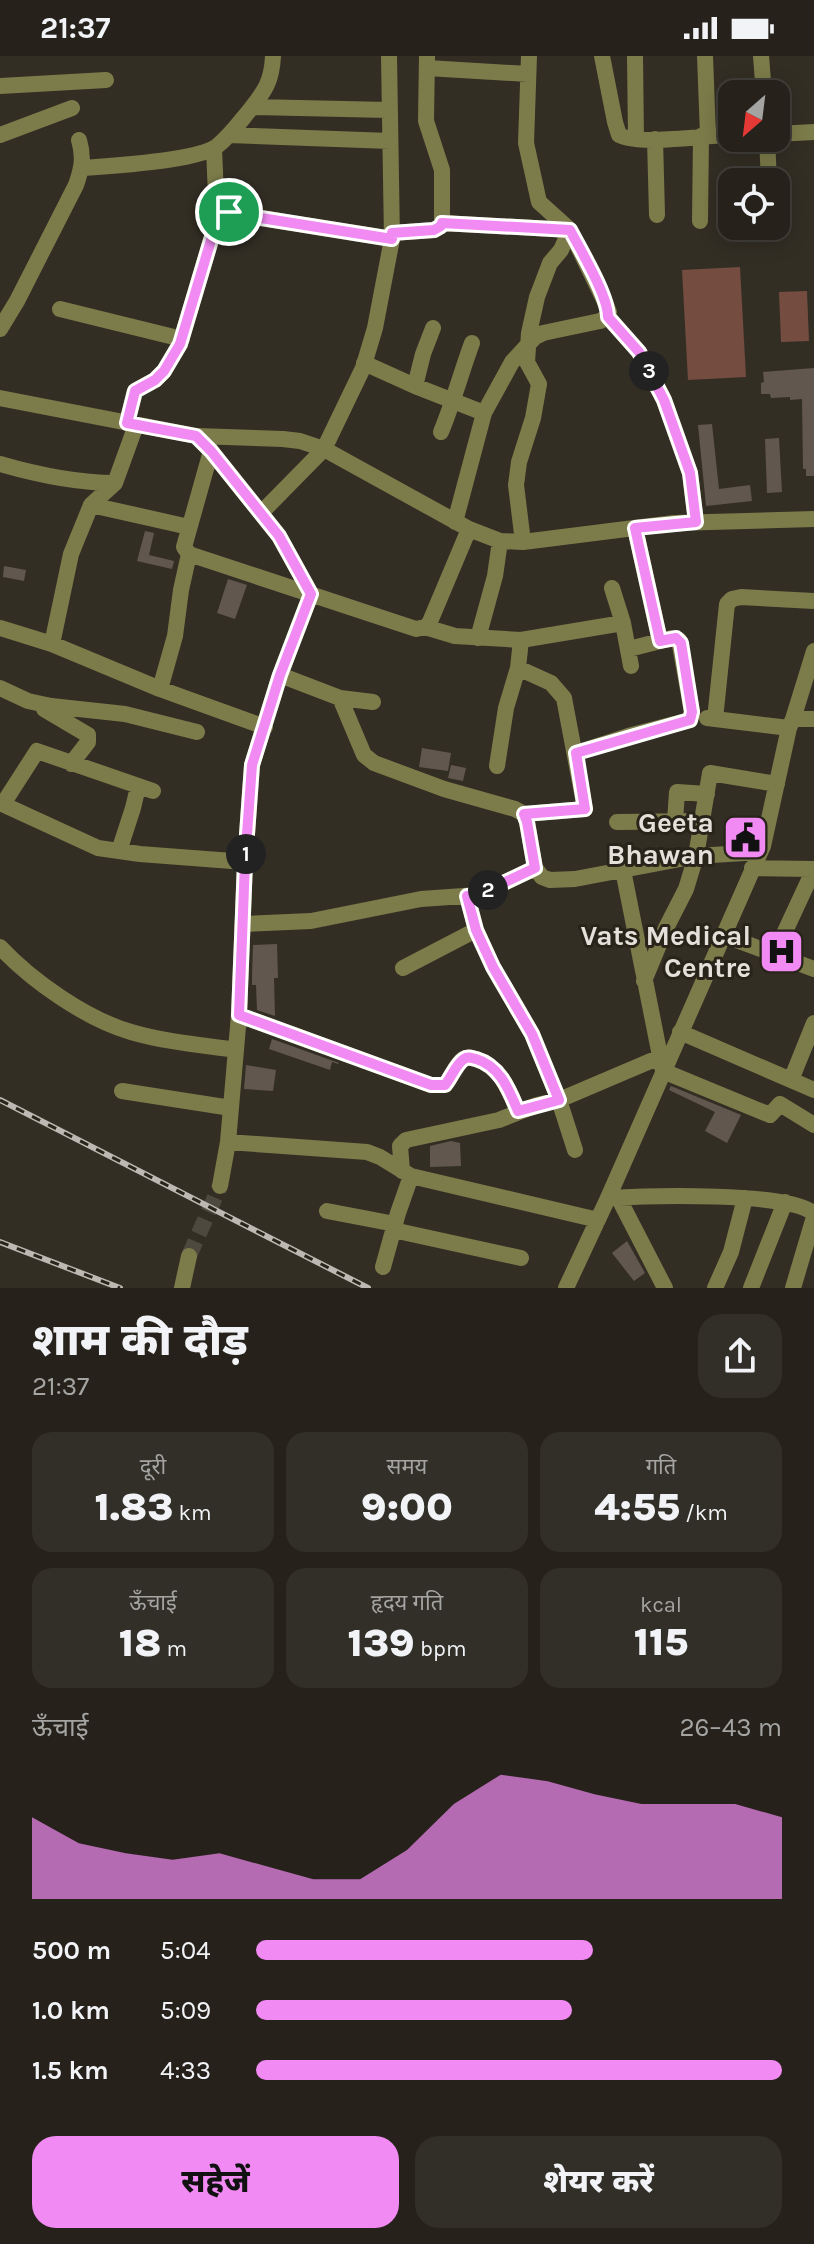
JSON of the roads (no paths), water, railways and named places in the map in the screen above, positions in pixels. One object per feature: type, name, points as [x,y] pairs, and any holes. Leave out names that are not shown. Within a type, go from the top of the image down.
[{"type":"street","points":[[82,168],[160,160],[214,148],[229,135],[271,79],[273,56]]},
{"type":"street","points":[[261,513],[324,449],[347,404],[375,328],[392,236],[389,56]]},
{"type":"street","points":[[529,56],[526,143],[539,202],[570,230],[604,300],[608,317],[639,352],[664,400],[690,473],[696,522]]},
{"type":"street","points":[[602,56],[619,135],[627,139],[718,136]]},
{"type":"street","points":[[635,56],[636,139]]},
{"type":"street","points":[[700,221],[705,56]]},
{"type":"street","points":[[761,56],[763,80]]},
{"type":"street","points":[[217,220],[224,212],[229,212],[392,236],[434,230],[442,223],[442,170],[426,121],[427,62],[528,74]]},
{"type":"street","points":[[0,86],[106,80]]},
{"type":"street","points":[[252,107],[389,110]]},
{"type":"street","points":[[0,135],[72,108]]},
{"type":"street","points":[[790,133],[814,132]]},
{"type":"street","points":[[229,135],[390,141]]},
{"type":"street","points":[[655,139],[657,215]]},
{"type":"street","points":[[0,329],[76,185],[83,155],[79,140]]},
{"type":"street","points":[[52,644],[71,554],[91,505],[115,483],[132,424],[135,391],[164,371],[182,339],[217,220],[214,148]]},
{"type":"street","points":[[442,223],[570,230]]},
{"type":"street","points":[[523,542],[516,485],[539,384],[527,362],[528,343],[537,297],[550,263],[561,250],[570,230]]},
{"type":"street","points":[[60,309],[182,339]]},
{"type":"street","points":[[425,627],[429,624],[462,525],[484,413],[512,362],[528,343],[543,333],[608,317]]},
{"type":"street","points":[[415,386],[433,328]]},
{"type":"street","points":[[441,432],[454,402],[472,343]]},
{"type":"street","points":[[364,363],[484,413]]},
{"type":"street","points":[[0,398],[196,436],[300,441],[324,449],[462,525],[500,541],[523,542],[696,522],[814,519]]},
{"type":"street","points":[[196,436],[279,536],[311,594],[280,675],[252,765],[239,1015],[228,1142],[220,1186]]},
{"type":"street","points":[[211,451],[184,547],[189,554],[416,629],[425,627],[455,636],[521,640],[623,623]]},
{"type":"street","points":[[0,464],[34,474],[86,483],[115,483]]},
{"type":"street","points":[[91,505],[189,527]]},
{"type":"street","points":[[635,528],[660,641]]},
{"type":"street","points":[[478,638],[495,576],[500,541]]},
{"type":"street","points":[[160,689],[175,636],[189,554]]},
{"type":"street","points":[[576,753],[685,722],[691,717],[681,643],[676,638],[660,641],[630,658],[612,588]]},
{"type":"street","points":[[715,719],[727,604],[741,597],[814,601]]},
{"type":"street","points":[[0,628],[52,644],[160,689],[265,727]]},
{"type":"street","points":[[497,766],[521,640]]},
{"type":"street","points":[[566,1288],[598,1220],[613,1197],[662,1064],[680,1032],[763,846],[791,724],[814,651]]},
{"type":"street","points":[[340,698],[364,755],[374,763],[524,814],[585,809],[564,698],[551,683],[518,668]]},
{"type":"street","points":[[280,675],[340,698],[373,702]]},
{"type":"street","points":[[0,688],[28,701],[125,714],[197,732]]},
{"type":"street","points":[[43,709],[88,735],[88,742],[71,764]]},
{"type":"street","points":[[691,717],[791,724],[814,719]]},
{"type":"street","points":[[119,851],[133,808],[145,789],[37,751],[1,803],[98,848],[119,851],[245,862]]},
{"type":"street","points":[[644,982],[686,889],[696,856],[710,773],[777,784]]},
{"type":"street","points":[[675,821],[677,792],[707,794]]},
{"type":"street","points":[[524,814],[535,868],[542,877],[550,880],[575,879],[696,856],[760,852]]},
{"type":"street","points":[[617,822],[701,821]]},
{"type":"street","points":[[243,924],[311,921],[421,899],[478,895],[535,868]]},
{"type":"street","points":[[752,868],[814,869],[775,953]]},
{"type":"street","points":[[623,870],[662,1064]]},
{"type":"street","points":[[467,896],[476,930],[493,967],[532,1034],[575,1150]]},
{"type":"street","points":[[403,968],[476,930]]},
{"type":"street","points":[[723,935],[812,963]]},
{"type":"street","points":[[0,947],[47,986],[100,1019],[127,1031],[236,1050]]},
{"type":"street","points":[[239,1015],[431,1085],[445,1085],[464,1059],[481,1060],[500,1076],[518,1111]]},
{"type":"street","points":[[791,1080],[814,1023]]},
{"type":"street","points":[[680,1032],[814,1090]]},
{"type":"street","points":[[383,1267],[406,1174],[400,1146],[406,1140],[482,1125],[662,1064],[770,1115],[780,1104],[814,1125]]},
{"type":"street","points":[[122,1091],[231,1108]]},
{"type":"street","points":[[228,1142],[367,1152],[406,1174],[598,1220]]},
{"type":"street","points":[[613,1197],[745,1198],[808,1208],[814,1219],[793,1288]]},
{"type":"street","points":[[613,1197],[665,1288]]},
{"type":"street","points":[[715,1288],[731,1252],[745,1198]]},
{"type":"street","points":[[751,1288],[785,1202]]},
{"type":"street","points":[[327,1211],[521,1258]]},
{"type":"street","points":[[182,1288],[189,1256]]},
{"type":"tunnel","points":[[189,1256],[220,1186]]},
{"type":"railway","points":[[0,1100],[368,1288]]},
{"type":"railway","points":[[0,1242],[120,1288]]},
{"type":"place","name":"Geeta Bhawan","points":[[745,838]]},
{"type":"place","name":"Vats Medical Centre","points":[[782,951]]}]
